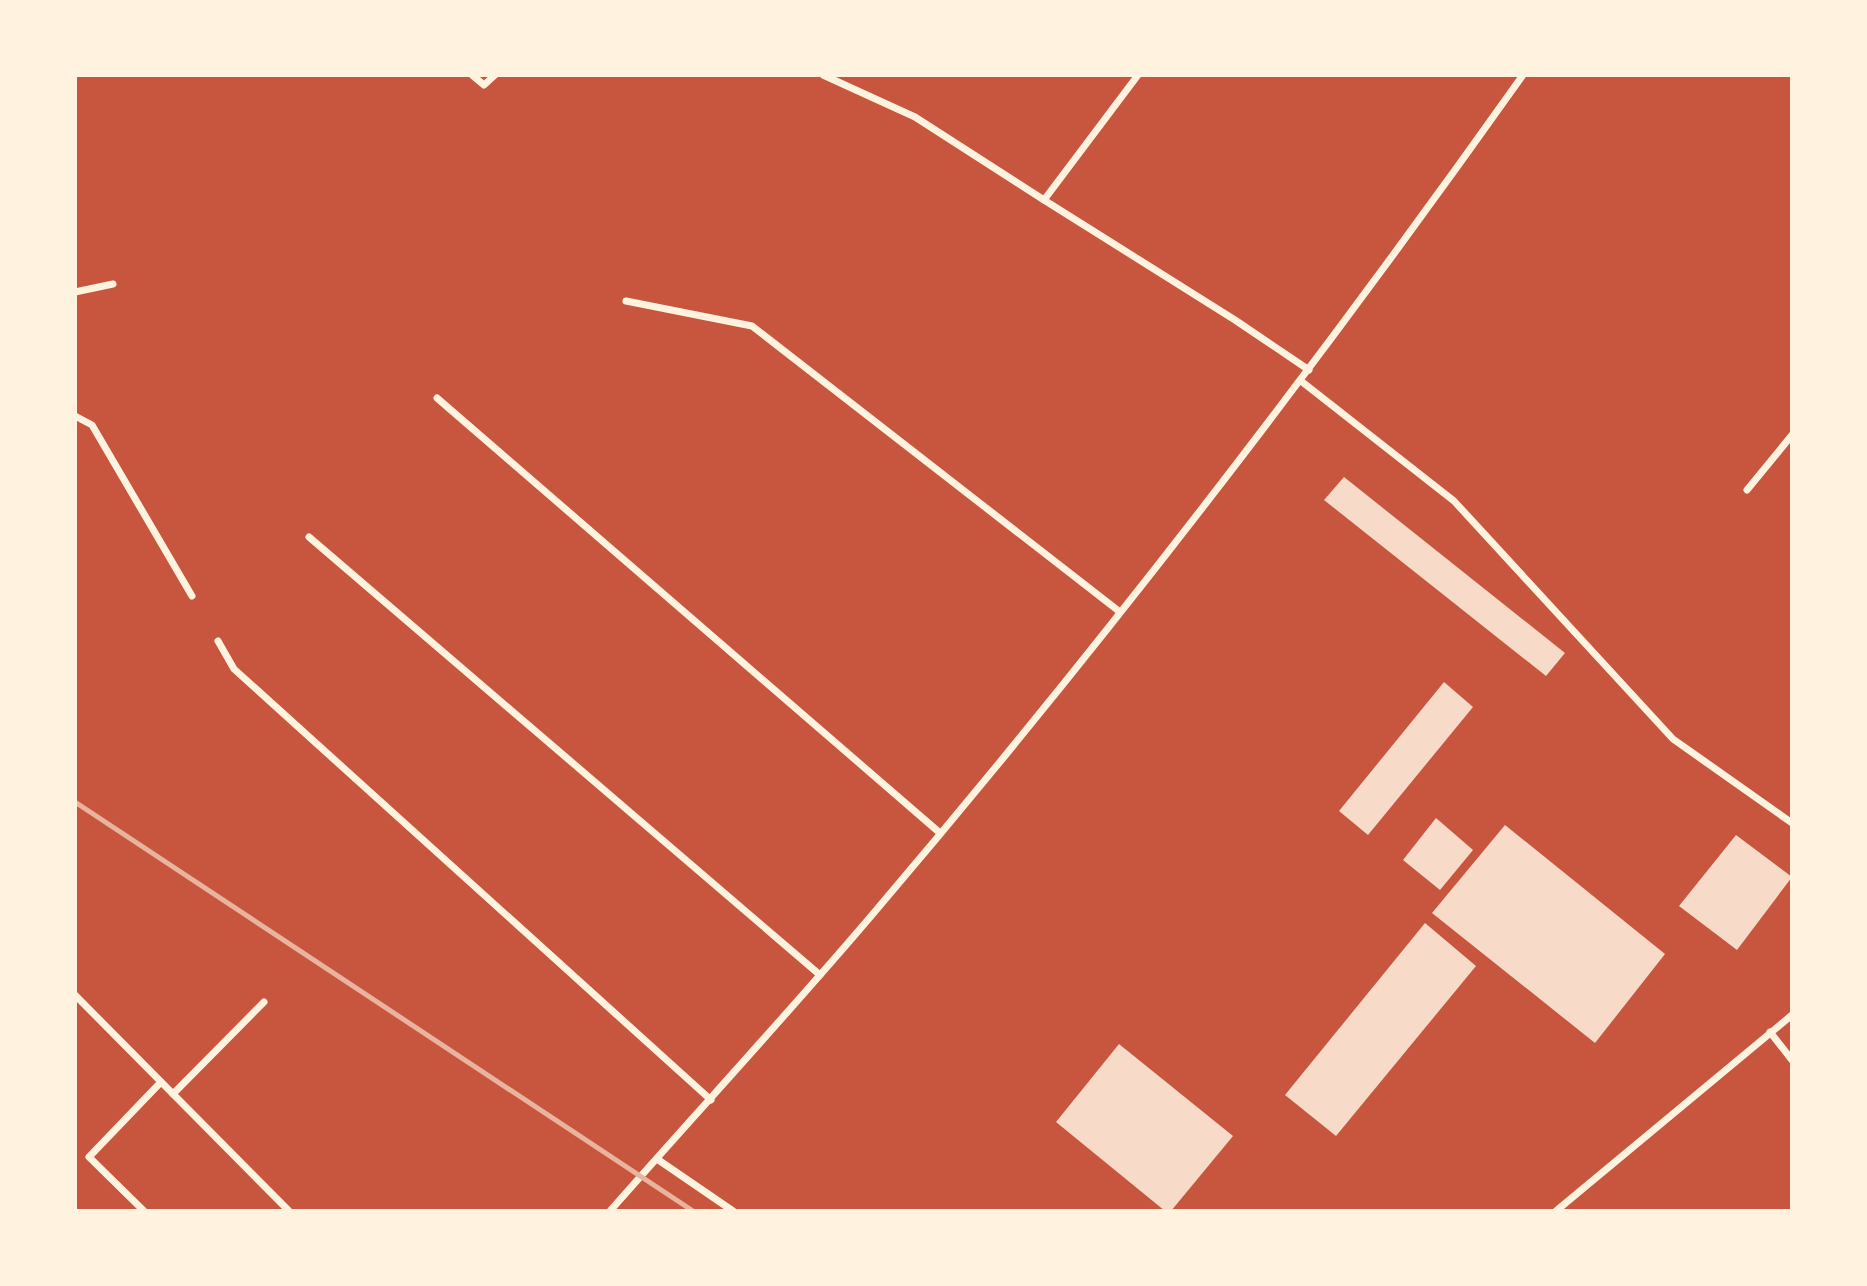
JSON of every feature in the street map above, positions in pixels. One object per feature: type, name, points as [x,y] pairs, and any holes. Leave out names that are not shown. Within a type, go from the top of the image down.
[{"type":"street","points":[[472,75],[484,85],[495,75]]},
{"type":"street","points":[[823,75],[915,117],[1309,370]]},
{"type":"street","points":[[1044,200],[1138,75]]},
{"type":"street","points":[[610,1211],[821,975],[1120,612],[1301,381],[1522,75]]},
{"type":"street","points":[[75,292],[113,284]]},
{"type":"street","points":[[626,301],[751,326],[1120,612]]},
{"type":"street","points":[[1301,381],[1454,501],[1673,739],[1792,823]]},
{"type":"street","points":[[437,398],[940,833]]},
{"type":"street","points":[[75,416],[92,425],[192,596]]},
{"type":"street","points":[[1747,491],[1792,435]]},
{"type":"street","points":[[309,537],[821,975]]},
{"type":"street","points":[[218,641],[234,669],[711,1100]]},
{"type":"street","points":[[75,995],[289,1211]]},
{"type":"street","points":[[173,1094],[264,1002]]},
{"type":"street","points":[[1556,1211],[1792,1015]]},
{"type":"street","points":[[1770,1032],[1792,1060]]},
{"type":"street","points":[[144,1211],[89,1157],[161,1082]]},
{"type":"street","points":[[657,1159],[733,1211]]},
{"type":"building","points":[[1344,477],[1565,653],[1546,676],[1324,500]]},
{"type":"building","points":[[1444,682],[1473,707],[1368,835],[1339,811]]},
{"type":"building","points":[[1436,818],[1473,850],[1440,890],[1403,860]]},
{"type":"building","points":[[1505,825],[1665,954],[1595,1043],[1432,913]]},
{"type":"building","points":[[1736,835],[1792,877],[1737,950],[1679,906]]},
{"type":"building","points":[[1425,923],[1476,966],[1336,1136],[1285,1095]]},
{"type":"building","points":[[1119,1044],[1233,1136],[1171,1211],[1165,1211],[1056,1122]]},
{"type":"railway","points":[[75,802],[693,1211]]}]
